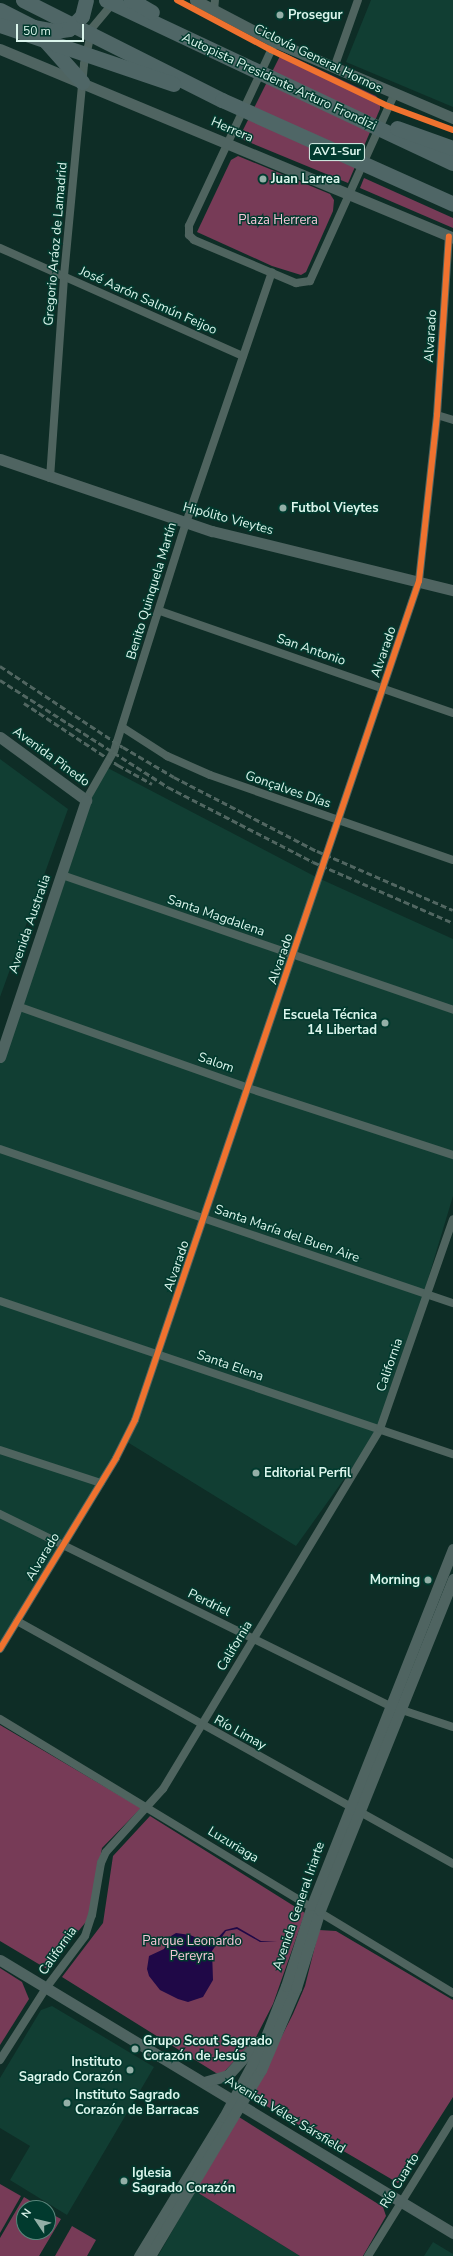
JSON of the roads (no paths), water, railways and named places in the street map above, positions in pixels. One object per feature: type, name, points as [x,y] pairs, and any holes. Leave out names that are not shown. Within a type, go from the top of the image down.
[{"type":"highway","name":"AV1-Sur","points":[[23,0],[222,100],[453,204]]},
{"type":"highway","points":[[0,10],[33,27],[55,32],[70,29],[82,16],[86,0]]},
{"type":"highway","name":"Autopista Presidente Arturo Frondizi","points":[[106,0],[453,163]]},
{"type":"highway","points":[[131,0],[183,29],[206,47]]},
{"type":"highway","points":[[0,25],[222,100]]},
{"type":"highway","points":[[33,27],[82,82]]},
{"type":"highway","points":[[319,100],[453,148]]},
{"type":"main road","points":[[194,0],[215,6],[275,42],[394,95],[453,118]]},
{"type":"main road","name":"Herrera","points":[[0,49],[451,237]]},
{"type":"main road","name":"Hipólito Vieytes","points":[[0,459],[50,478],[186,523],[453,590]]},
{"type":"main road","name":"Avenida Pinedo","points":[[0,737],[86,800]]},
{"type":"main road","name":"Avenida Australia","points":[[0,1057],[86,800]]},
{"type":"main road","name":"Avenida General Iriarte","points":[[150,2256],[237,2102],[276,2013],[354,1810],[390,1706],[453,1549]]},
{"type":"main road","name":"Avenida General Iriarte","points":[[354,1810],[401,1710],[453,1579]]},
{"type":"main road","name":"Avenida General Iriarte","points":[[139,2256],[237,2102],[261,2070],[291,2002],[316,1908]]},
{"type":"main road","name":"Avenida Vélez Sársfield","points":[[0,1960],[453,2233]]},
{"type":"main road","points":[[204,2082],[222,2079],[234,2070],[254,2048],[276,2013]]},
{"type":"street","name":"Gregorio Aráoz de Lamadrid","points":[[50,478],[64,276],[82,82],[90,35],[109,0]]},
{"type":"street","name":"Gregorio Aráoz de Lamadrid","points":[[100,16],[116,0]]},
{"type":"street","points":[[334,68],[358,0]]},
{"type":"street","points":[[275,42],[189,226],[189,235],[194,240],[296,283],[305,283],[310,281],[316,271],[394,95]]},
{"type":"street","name":"Alvarado","points":[[0,1649],[101,1483],[135,1420],[340,821],[419,581],[437,415],[451,237]]},
{"type":"street","name":"José Aarón Salmún Feijoo","points":[[0,248],[242,356]]},
{"type":"street","name":"Benito Quinquela Martín","points":[[86,800],[107,767],[122,727],[160,611],[186,523],[272,272]]},
{"type":"street","points":[[437,415],[453,420]]},
{"type":"street","name":"San Antonio","points":[[160,611],[384,687],[453,713]]},
{"type":"street","name":"Gonçalves Días","points":[[122,727],[184,765],[453,860]]},
{"type":"street","name":"Santa Magdalena","points":[[62,875],[453,1010]]},
{"type":"street","name":"Salom","points":[[17,1006],[248,1088],[453,1155]]},
{"type":"street","name":"Santa María del Buen Aire","points":[[0,1149],[453,1303]]},
{"type":"street","name":"California","points":[[0,2060],[46,1988],[77,1949],[87,1931],[104,1855],[148,1808],[163,1789],[380,1429],[428,1295],[453,1218]]},
{"type":"street","name":"Santa Elena","points":[[0,1301],[453,1454]]},
{"type":"street","points":[[0,1450],[101,1483]]},
{"type":"street","name":"Perdriel","points":[[0,1514],[390,1706],[453,1727]]},
{"type":"street","name":"Río Limay","points":[[17,1621],[201,1726],[453,1864]]},
{"type":"street","name":"Luzuriaga","points":[[0,1719],[316,1908],[453,1993]]},
{"type":"street","name":"Río Cuarto","points":[[368,2256],[453,2119]]},
{"type":"railway","points":[[0,666],[123,747],[174,777],[317,851],[453,910]]},
{"type":"railway","points":[[0,680],[168,787],[313,862],[453,923]]},
{"type":"railway","points":[[24,703],[118,765],[152,784]]},
{"type":"place","name":"Prosegur","points":[[280,15]]},
{"type":"place","name":"Juan Larrea","points":[[263,179]]},
{"type":"place","name":"Futbol Vieytes","points":[[283,508]]},
{"type":"place","name":"Escuela Técnica 14 Libertad","points":[[385,1023]]},
{"type":"place","name":"Editorial Perfil","points":[[256,1473]]},
{"type":"place","name":"Morning","points":[[428,1580]]},
{"type":"place","name":"Grupo Scout Sagrado Corazón de Jesús","points":[[135,2049]]},
{"type":"place","name":"Instituto Sagrado Corazón","points":[[130,2070]]},
{"type":"place","name":"Instituto Sagrado Corazón de Barracas","points":[[67,2103]]},
{"type":"place","name":"Iglesia Sagrado Corazón","points":[[124,2181]]},
{"type":"park label","name":"Plaza Herrera","points":[[278,220]]},
{"type":"park label","name":"Parque Leonardo Pereyra","points":[[192,1950]]}]
